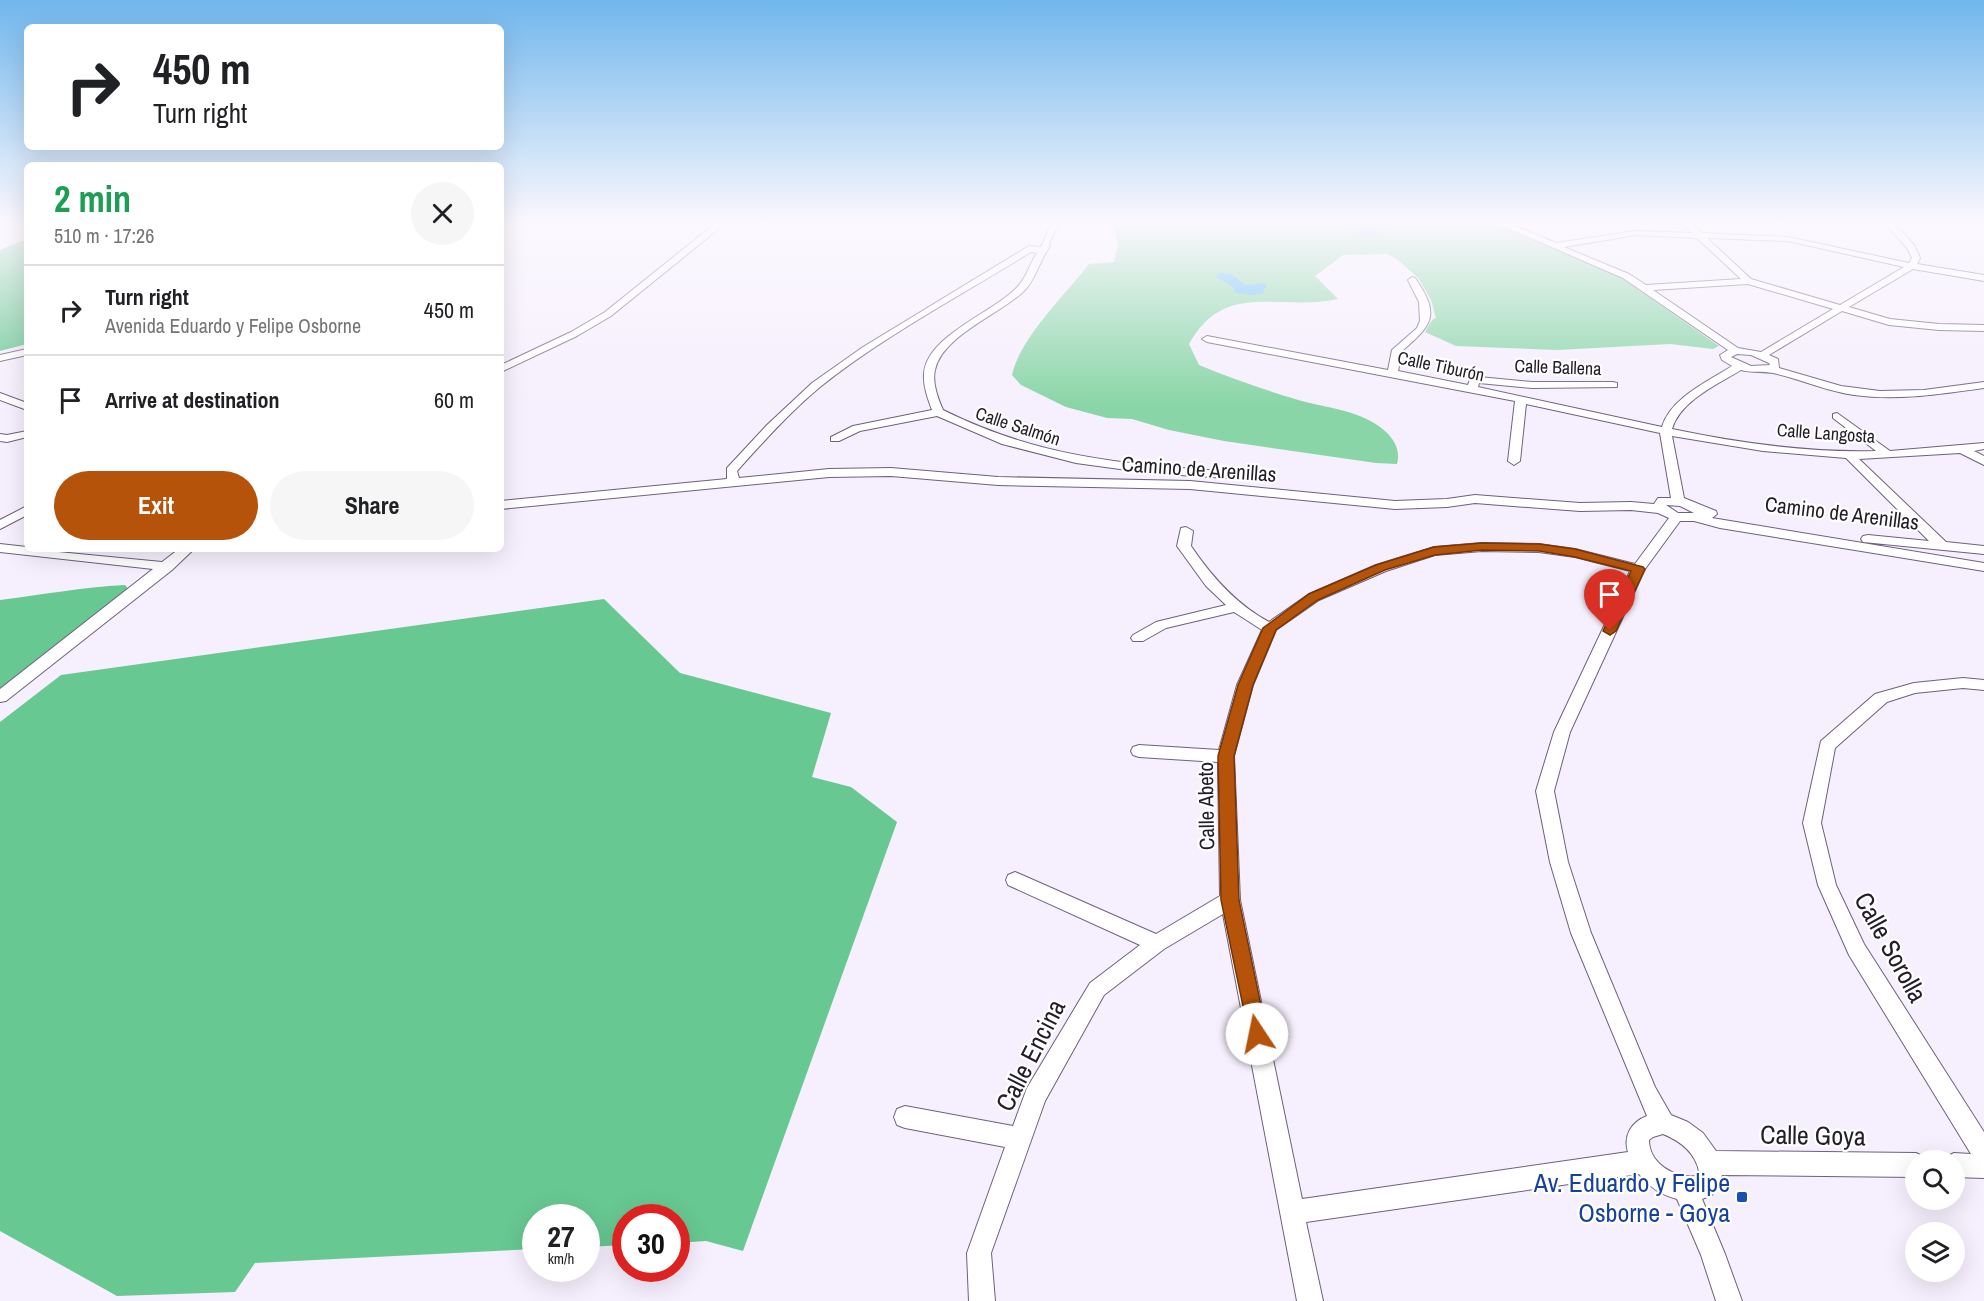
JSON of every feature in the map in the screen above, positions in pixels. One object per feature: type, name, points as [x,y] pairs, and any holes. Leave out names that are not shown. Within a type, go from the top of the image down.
[{"type":"street","points":[[504,368],[574,334],[608,314],[647,283]]},
{"type":"street","points":[[734,481],[731,471],[771,427],[816,385],[867,349],[980,283]]},
{"type":"street","points":[[835,440],[857,428],[938,412],[930,392],[929,368],[939,353],[965,328],[1008,300],[1023,287],[1025,283]]},
{"type":"street","points":[[1393,373],[1397,350],[1422,328],[1426,314],[1419,289],[1414,283]]},
{"type":"street","points":[[1637,283],[1736,351],[1762,355],[1776,364],[1771,369]]},
{"type":"street","points":[[1646,288],[1724,283]]},
{"type":"street","points":[[1754,283],[1889,322],[1939,327],[1984,328]]},
{"type":"street","points":[[1762,355],[1884,283]]},
{"type":"street","name":"Calle Tiburón","points":[[1207,339],[1393,373],[1666,431]]},
{"type":"street","points":[[1736,351],[1725,355],[1726,358],[1740,366],[1757,370],[1771,369],[1829,387],[1864,393],[1892,395],[1984,385]]},
{"type":"street","points":[[0,358],[24,353]]},
{"type":"street","points":[[1663,1123],[1647,1094],[1581,933],[1559,862],[1545,791],[1562,732],[1638,569],[1672,509],[1666,431],[1673,414],[1696,394],[1740,366]]},
{"type":"street","name":"Calle Ballena","points":[[1472,389],[1474,381],[1479,380],[1532,385],[1613,385]]},
{"type":"street","points":[[0,396],[24,405]]},
{"type":"street","points":[[1514,461],[1521,400]]},
{"type":"street","name":"Calle Salmón","points":[[938,412],[996,440],[1058,457],[1122,468],[1223,475]]},
{"type":"street","points":[[1836,416],[1887,454]]},
{"type":"street","name":"Calle Langosta","points":[[1666,431],[1748,445],[1849,455],[1984,446]]},
{"type":"street","points":[[0,437],[7,439],[24,435]]},
{"type":"street","points":[[1962,449],[1984,460]]},
{"type":"street","points":[[1849,455],[1903,505],[1941,545]]},
{"type":"street","name":"Camino de Arenillas","points":[[504,506],[829,472],[891,472],[998,481],[1190,485],[1395,505],[1475,500],[1580,507],[1631,506],[1672,509],[1828,534],[1984,550]]},
{"type":"street","points":[[0,525],[24,512]]},
{"type":"street","points":[[1696,514],[1720,524],[1984,567]]},
{"type":"street","points":[[1186,531],[1184,546],[1220,594],[1252,619],[1270,628],[1314,597],[1381,568],[1434,551],[1482,547],[1539,548],[1575,553],[1638,569]]},
{"type":"street","points":[[0,548],[24,551]]},
{"type":"street","points":[[35,552],[167,567]]},
{"type":"street","points":[[0,697],[184,552]]},
{"type":"street","points":[[1138,638],[1161,625],[1236,607]]},
{"type":"street","name":"Calle Abeto","points":[[1270,628],[1245,685],[1226,756],[1230,900],[1310,1301]]},
{"type":"street","name":"Calle Sorolla","points":[[1984,685],[1963,683],[1914,687],[1881,698],[1827,745],[1812,823],[1827,885],[1856,949],[1984,1153]]},
{"type":"street","points":[[1139,751],[1226,756]]},
{"type":"street","points":[[1015,880],[1157,944]]},
{"type":"street","name":"Calle Encina","points":[[982,1301],[979,1253],[1035,1096],[1097,988],[1157,944],[1230,900]]},
{"type":"street","points":[[905,1117],[1020,1139]]},
{"type":"street","points":[[1663,1123],[1696,1141],[1710,1162],[1711,1172],[1704,1187],[1686,1191],[1662,1181],[1643,1162],[1636,1141],[1639,1133],[1644,1127],[1663,1123]]},
{"type":"street","points":[[1293,1212],[1643,1162]]},
{"type":"street","name":"Calle Goya","points":[[1710,1162],[1905,1165]]},
{"type":"street","points":[[1965,1165],[1984,1166]]},
{"type":"street","points":[[1686,1191],[1713,1254],[1729,1301]]},
{"type":"green space","points":[[0,283],[24,283],[24,345],[0,351]]},
{"type":"green space","points":[[1073,283],[1322,283],[1338,299],[1316,302],[1255,302],[1236,305],[1219,311],[1203,324],[1189,344],[1199,365],[1305,402],[1346,411],[1374,423],[1385,431],[1396,445],[1397,464],[1224,441],[1169,430],[1132,419],[1107,418],[1066,407],[1021,385],[1012,375],[1024,346],[1044,317]]},
{"type":"green space","points":[[1421,283],[1629,283],[1719,346],[1713,349],[1670,344],[1557,350],[1456,346],[1425,332],[1432,320],[1436,318],[1431,300]]},
{"type":"green space","points":[[125,585],[129,590],[0,691],[0,600]]},
{"type":"green space","points":[[604,599],[680,673],[831,713],[812,777],[851,787],[897,822],[743,1251],[706,1241],[690,1242],[690,1204],[612,1204],[612,1246],[600,1246],[600,1204],[522,1204],[522,1250],[255,1263],[235,1292],[117,1296],[0,1231],[0,722],[61,675]]},
{"type":"water","points":[[1226,283],[1243,283],[1246,285],[1265,283],[1267,287],[1263,289],[1264,293],[1252,295],[1236,293],[1233,287]]},
{"type":"place","name":"Av. Eduardo y Felipe Osborne - Goya","points":[[1742,1197]]},
{"type":"route","points":[[1257,1034],[1230,900],[1226,756],[1245,685],[1270,628],[1314,597],[1381,568],[1434,551],[1482,547],[1539,548],[1575,553],[1638,569],[1610,631]]}]
